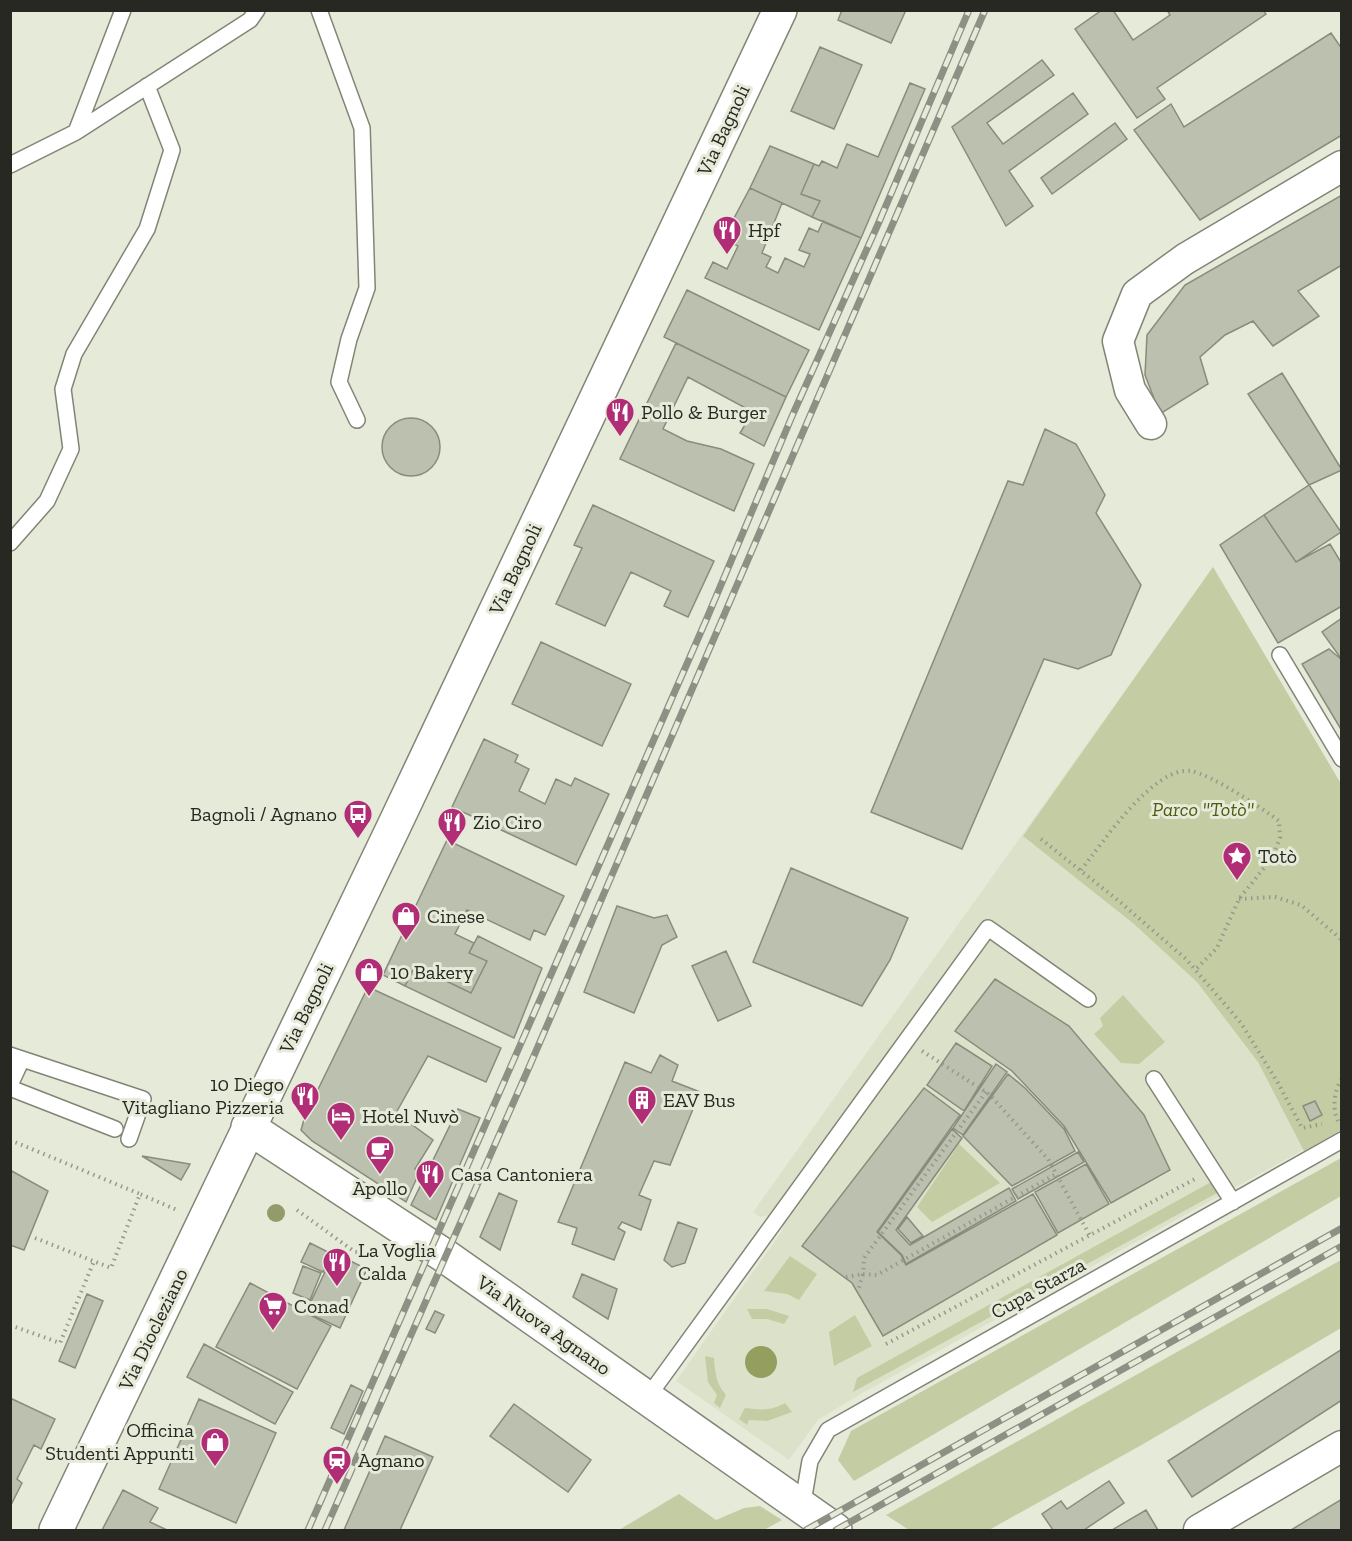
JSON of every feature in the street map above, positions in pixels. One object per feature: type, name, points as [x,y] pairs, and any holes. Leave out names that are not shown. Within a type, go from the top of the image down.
[{"type":"street","name":"Via Bagnoli","points":[[248,1128],[399,816],[780,10]]},
{"type":"street","points":[[1151,424],[1130,390],[1118,341],[1137,294],[1185,259],[1341,166]]},
{"type":"street","name":"Via Nuova Agnano","points":[[248,1128],[445,1256],[835,1530]]},
{"type":"street","name":"Via Diocleziano","points":[[56,1530],[248,1128]]},
{"type":"street","points":[[1199,1530],[1341,1446]]},
{"type":"lane","points":[[76,132],[123,10]]},
{"type":"lane","points":[[10,165],[76,132],[250,20],[257,10]]},
{"type":"lane","points":[[319,10],[362,128],[367,288],[349,339],[339,382],[357,420]]},
{"type":"lane","points":[[10,543],[47,501],[71,449],[63,389],[69,371],[75,354],[147,229],[172,150],[147,86]]},
{"type":"lane","points":[[1280,655],[1341,759]]},
{"type":"lane","points":[[647,1398],[988,928],[1088,999]]},
{"type":"lane","points":[[116,1129],[10,1087],[16,1057],[143,1099],[129,1138]]},
{"type":"lane","points":[[1154,1079],[1233,1202]]},
{"type":"lane","name":"Cupa Starza","points":[[802,1508],[810,1461],[828,1430],[1341,1140]]},
{"type":"path","points":[[1081,870],[1138,798],[1164,777],[1189,771],[1205,776],[1279,821],[1280,838],[1272,858],[1239,899],[1217,948],[1195,970]]},
{"type":"path","points":[[1041,839],[1129,909],[1186,959],[1241,1023],[1278,1083],[1302,1128],[1319,1125]]},
{"type":"path","points":[[1239,899],[1275,897],[1301,905],[1341,940]]},
{"type":"path","points":[[906,1040],[986,1092],[1048,1159],[1090,1236]]},
{"type":"path","points":[[1335,1116],[1334,1102],[1341,1079]]},
{"type":"path","points":[[858,1291],[864,1258],[986,1092]]},
{"type":"path","points":[[10,1140],[177,1210]]},
{"type":"path","points":[[846,1277],[862,1274],[877,1275],[1056,1174]]},
{"type":"path","points":[[886,1344],[1197,1178]]},
{"type":"path","points":[[35,1238],[111,1268],[140,1194]]},
{"type":"path","points":[[297,1210],[355,1252],[377,1254]]},
{"type":"path","points":[[10,1325],[60,1343],[94,1261]]},
{"type":"shaded area","points":[[1213,567],[1341,784],[1341,1129],[857,1396],[818,1420],[789,1460],[676,1381],[782,1231],[783,1221],[773,1214],[760,1217],[753,1212]]},
{"type":"shaded area","points":[[761,1346],[772,1351],[777,1362],[772,1373],[761,1378],[750,1373],[745,1362],[750,1351]]},
{"type":"green space","name":"Parco \"Totò\"","points":[[1213,567],[1341,784],[1341,1130],[1304,1151],[1258,1062],[1197,982],[1134,924],[1023,836]]},
{"type":"green space","points":[[1123,995],[1165,1042],[1139,1064],[1121,1063],[1094,1034],[1103,1026],[1100,1018]]},
{"type":"green space","points":[[959,1144],[1000,1183],[932,1222],[917,1207]]},
{"type":"green space","points":[[1341,1158],[1341,1196],[854,1481],[838,1460],[851,1431]]},
{"type":"green space","points":[[1211,1182],[1217,1193],[853,1392],[857,1378]]},
{"type":"green space","points":[[790,1256],[817,1274],[799,1300],[787,1294],[764,1291]]},
{"type":"green space","points":[[1341,1260],[1341,1328],[1145,1443],[989,1530],[909,1530],[886,1515]]},
{"type":"green space","points":[[747,1309],[767,1309],[789,1316],[784,1324],[767,1319],[752,1319]]},
{"type":"green space","points":[[855,1315],[872,1346],[834,1366],[829,1332]]},
{"type":"green space","points":[[705,1356],[714,1358],[718,1382],[726,1395],[720,1408],[714,1403],[717,1395],[708,1382]]},
{"type":"green space","points":[[785,1403],[792,1412],[767,1421],[749,1420],[747,1425],[739,1419],[745,1408],[766,1409]]},
{"type":"green space","points":[[679,1494],[716,1520],[744,1508],[760,1506],[782,1520],[764,1530],[619,1530]]},
{"type":"building","points":[[842,10],[906,10],[891,43],[838,20]]},
{"type":"building","points":[[1102,10],[1113,10],[1133,40],[1170,15],[1167,10],[1263,10],[1266,14],[1157,88],[1165,99],[1137,118],[1075,29]]},
{"type":"building","points":[[1331,33],[1342,49],[1342,135],[1200,220],[1134,130],[1171,104],[1184,127]]},
{"type":"building","points":[[820,47],[862,65],[834,129],[791,111]]},
{"type":"building","points":[[1042,60],[1054,75],[987,123],[1003,144],[1073,93],[1088,114],[1009,171],[1033,206],[1006,226],[952,127]]},
{"type":"building","points":[[910,83],[925,89],[861,238],[812,217],[820,201],[801,194],[814,164],[819,166],[822,161],[837,168],[847,144],[878,157]]},
{"type":"building","points":[[1115,123],[1127,139],[1052,194],[1041,178]]},
{"type":"building","points":[[770,146],[814,164],[801,194],[820,201],[812,217],[750,188]]},
{"type":"building","points":[[750,188],[782,203],[762,253],[771,257],[766,267],[778,273],[785,258],[804,267],[810,254],[799,250],[809,228],[818,232],[823,221],[861,238],[819,330],[705,278],[713,262],[727,269],[738,246],[723,239]]},
{"type":"building","points":[[1342,195],[1342,265],[1298,291],[1319,316],[1273,346],[1253,321],[1225,335],[1200,357],[1208,384],[1160,414],[1145,375],[1147,335],[1185,285]]},
{"type":"building","points":[[687,290],[809,350],[786,397],[664,337]]},
{"type":"building","points":[[676,343],[786,397],[764,446],[740,433],[753,412],[688,377],[663,429],[687,441],[721,449],[754,464],[734,511],[620,459]]},
{"type":"building","points":[[1282,373],[1342,470],[1309,485],[1248,394]]},
{"type":"building","points":[[405,418],[417,418],[432,426],[440,441],[440,453],[432,468],[417,476],[405,476],[390,468],[382,453],[382,441],[390,426]]},
{"type":"building","points":[[1045,429],[1076,444],[1105,495],[1096,513],[1141,585],[1111,655],[1078,669],[1044,659],[962,849],[871,812],[1008,481],[1023,485]]},
{"type":"building","points":[[1309,485],[1341,532],[1296,562],[1264,515]]},
{"type":"building","points":[[593,505],[714,561],[688,617],[664,606],[671,591],[631,572],[605,626],[556,604],[582,548],[574,545]]},
{"type":"building","points":[[1264,515],[1296,562],[1330,544],[1342,564],[1342,606],[1278,643],[1220,545]]},
{"type":"building","points":[[1342,618],[1342,660],[1322,632]]},
{"type":"building","points":[[541,642],[631,684],[602,746],[512,704]]},
{"type":"building","points":[[1329,649],[1342,660],[1342,731],[1302,664]]},
{"type":"building","points":[[484,739],[518,755],[515,762],[529,769],[519,791],[545,804],[556,779],[571,786],[575,778],[609,794],[576,865],[452,807]]},
{"type":"building","points":[[447,840],[564,896],[545,935],[534,930],[530,940],[467,910],[455,934],[474,943],[469,953],[487,961],[471,993],[415,966],[405,986],[383,975]]},
{"type":"building","points":[[791,868],[908,918],[890,960],[862,1006],[753,962]]},
{"type":"building","points":[[617,906],[654,918],[667,915],[677,937],[662,945],[634,1013],[584,992]]},
{"type":"building","points":[[478,936],[542,968],[514,1038],[405,986],[415,966],[471,993],[487,961],[469,953]]},
{"type":"building","points":[[726,951],[751,1006],[718,1021],[692,966]]},
{"type":"building","points":[[995,979],[1069,1026],[1144,1115],[1170,1170],[1111,1203],[1064,1126],[1012,1071],[955,1031]]},
{"type":"building","points":[[368,987],[501,1048],[486,1082],[428,1056],[396,1113],[433,1140],[415,1169],[420,1171],[406,1202],[312,1141],[301,1130],[305,1116]]},
{"type":"building","points":[[956,1043],[992,1066],[964,1111],[927,1085]]},
{"type":"building","name":"EAV Bus","points":[[660,1055],[678,1065],[672,1081],[700,1092],[670,1165],[654,1161],[639,1195],[651,1200],[641,1230],[622,1222],[618,1228],[625,1232],[614,1260],[572,1244],[577,1228],[558,1222],[625,1062],[651,1073]]},
{"type":"building","points":[[996,1064],[1007,1072],[963,1135],[953,1128]]},
{"type":"building","points":[[1008,1074],[1025,1088],[1064,1129],[1075,1151],[1012,1186],[963,1136]]},
{"type":"building","points":[[924,1088],[960,1115],[877,1232],[901,1255],[906,1265],[1033,1194],[1057,1235],[883,1336],[852,1283],[802,1246]]},
{"type":"building","points":[[1315,1101],[1322,1115],[1310,1121],[1303,1106]]},
{"type":"building","points":[[458,1109],[480,1118],[436,1220],[411,1205]]},
{"type":"building","points":[[952,1129],[962,1138],[896,1230],[910,1245],[1009,1188],[1016,1201],[906,1264],[902,1255],[878,1232]]},
{"type":"building","points":[[1078,1152],[1084,1162],[1018,1199],[1012,1189]]},
{"type":"building","points":[[142,1156],[190,1164],[181,1180]]},
{"type":"building","points":[[1086,1164],[1109,1204],[1058,1233],[1035,1192]]},
{"type":"building","points":[[10,1170],[48,1191],[24,1250],[10,1245]]},
{"type":"building","points":[[499,1193],[517,1201],[500,1250],[480,1237]]},
{"type":"building","points":[[907,1217],[923,1236],[911,1243],[898,1229]]},
{"type":"building","points":[[678,1222],[697,1229],[685,1263],[672,1267],[664,1260]]},
{"type":"building","points":[[310,1243],[332,1254],[323,1272],[301,1262]]},
{"type":"building","points":[[334,1253],[367,1269],[340,1328],[306,1312]]},
{"type":"building","points":[[303,1266],[321,1273],[310,1300],[293,1293]]},
{"type":"building","points":[[582,1274],[617,1289],[608,1319],[573,1297]]},
{"type":"building","points":[[250,1283],[331,1326],[297,1389],[216,1347]]},
{"type":"building","points":[[87,1294],[103,1301],[75,1368],[59,1361]]},
{"type":"building","points":[[435,1311],[444,1315],[435,1333],[426,1329]]},
{"type":"building","points":[[204,1344],[293,1392],[275,1424],[187,1377]]},
{"type":"building","points":[[1342,1349],[1342,1400],[1192,1497],[1168,1461]]},
{"type":"building","points":[[351,1385],[363,1391],[344,1434],[331,1428]]},
{"type":"building","points":[[10,1398],[55,1419],[41,1449],[34,1445],[17,1479],[22,1483],[10,1507]]},
{"type":"building","points":[[199,1399],[276,1433],[236,1523],[159,1489]]},
{"type":"building","points":[[514,1404],[591,1460],[568,1492],[490,1436]]},
{"type":"building","points":[[385,1436],[433,1457],[400,1530],[344,1530]]},
{"type":"building","points":[[1109,1481],[1124,1503],[1084,1530],[1053,1530],[1042,1514],[1061,1501],[1067,1509]]},
{"type":"building","points":[[123,1490],[158,1508],[150,1522],[167,1530],[102,1530]]},
{"type":"building","points":[[1342,1499],[1342,1530],[1291,1530]]},
{"type":"building","points":[[1146,1510],[1158,1530],[1112,1530]]},
{"type":"railway","points":[[308,1530],[707,618],[969,10]]},
{"type":"railway","points":[[325,1530],[530,1065],[985,10]]},
{"type":"railway","points":[[806,1530],[1342,1228]]},
{"type":"railway","points":[[836,1530],[1342,1246]]},
{"type":"place","name":"Hpf","points":[[727,256]]},
{"type":"place","name":"Pollo & Burger","points":[[620,438]]},
{"type":"place","name":"Bagnoli / Agnano","points":[[358,840]]},
{"type":"place","name":"Zio Ciro","points":[[452,848]]},
{"type":"place","name":"Totò","points":[[1237,882]]},
{"type":"place","name":"Cinese","points":[[406,942]]},
{"type":"place","name":"10 Bakery","points":[[369,998]]},
{"type":"place","name":"10 Diego Vitagliano Pizzeria","points":[[305,1122]]},
{"type":"place","name":"EAV Bus","points":[[642,1126]]},
{"type":"place","name":"Hotel Nuvò","points":[[341,1142]]},
{"type":"place","name":"Apollo","points":[[380,1176]]},
{"type":"place","name":"Casa Cantoniera","points":[[430,1200]]},
{"type":"place","name":"La Voglia Calda","points":[[337,1288]]},
{"type":"place","name":"Conad","points":[[273,1332]]},
{"type":"place","name":"Officina Studenti Appunti","points":[[215,1468]]},
{"type":"place","name":"Agnano","points":[[337,1486]]}]
